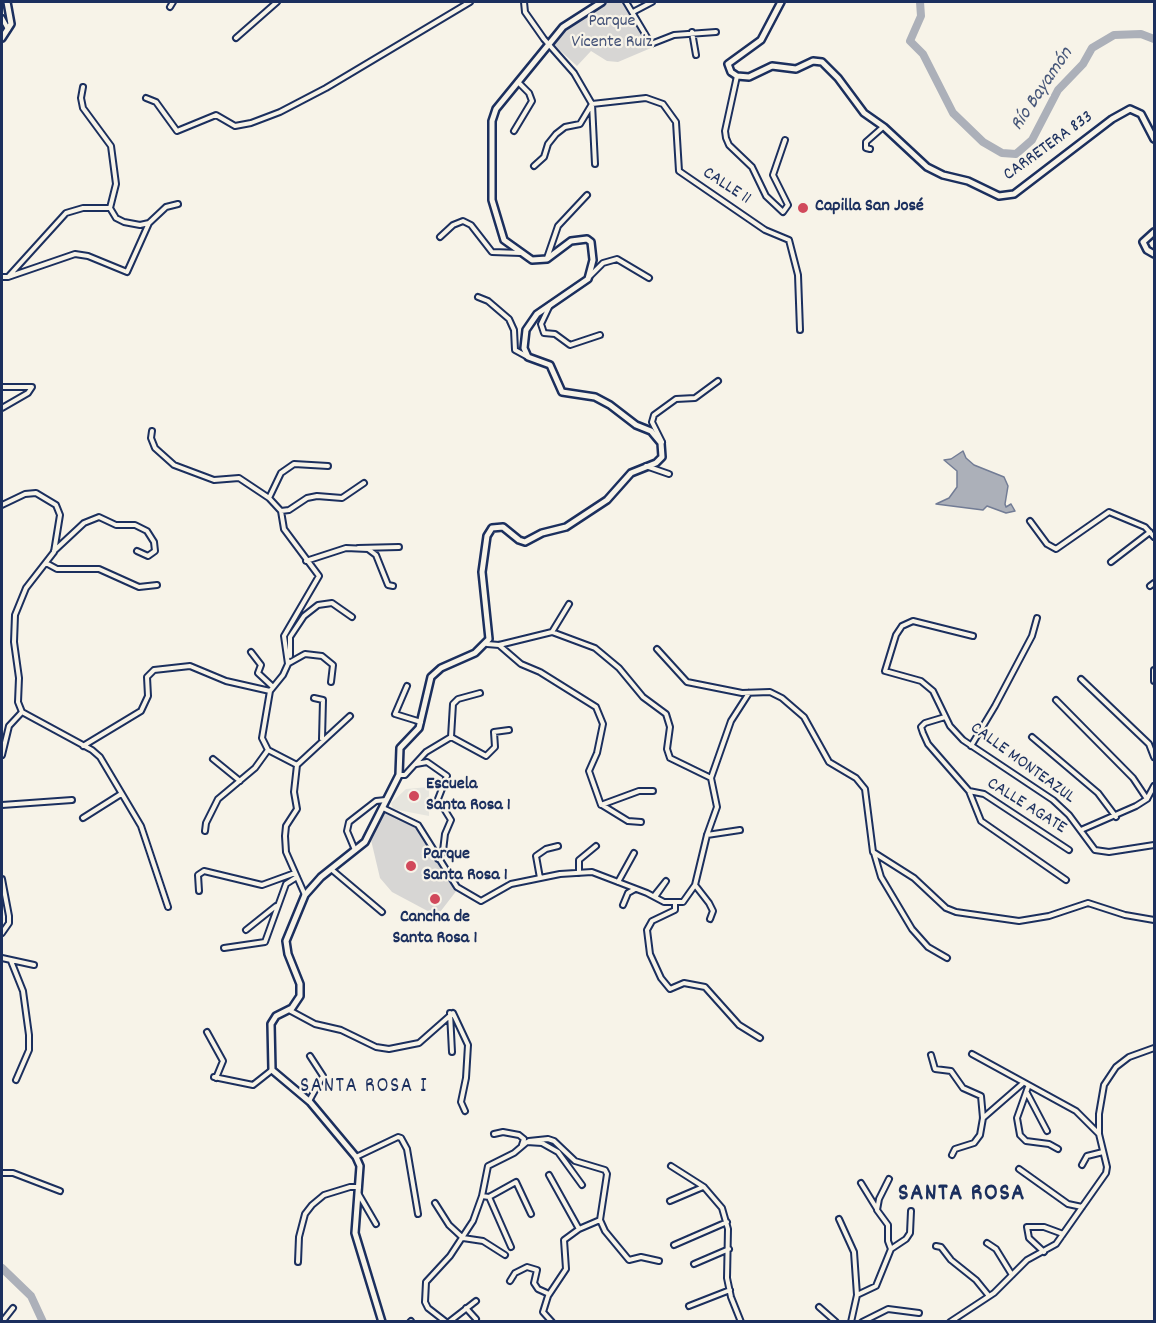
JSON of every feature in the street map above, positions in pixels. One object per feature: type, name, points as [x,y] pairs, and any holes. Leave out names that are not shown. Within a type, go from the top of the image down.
[{"type":"street","points":[[2,38],[9,29],[11,18],[7,2]]},
{"type":"street","points":[[171,7],[173,2]]},
{"type":"street","points":[[236,38],[277,2]]},
{"type":"street","points":[[146,98],[156,102],[177,131],[216,114],[235,126],[251,123],[280,112],[326,88],[470,2]]},
{"type":"street","points":[[524,2],[525,12],[574,73],[592,104],[595,164]]},
{"type":"street","points":[[588,279],[593,246],[587,239],[571,241],[547,259],[532,260],[504,240],[492,200],[492,121],[496,109],[548,43],[568,22],[602,2]]},
{"type":"street","points":[[626,2],[651,44],[692,32],[716,32]]},
{"type":"street","points":[[633,12],[651,2]]},
{"type":"street","points":[[781,2],[761,40],[728,64],[731,72],[737,76],[725,131],[729,145],[752,167],[766,196],[783,212],[788,205],[774,174],[785,140]]},
{"type":"street","points":[[2,18],[9,29]]},
{"type":"street","points":[[692,32],[696,55]]},
{"type":"street","name":"CARRETERA 833","points":[[737,76],[749,77],[772,66],[796,69],[813,61],[822,62],[838,78],[864,113],[884,127],[927,167],[999,196],[1022,190],[1112,119],[1130,109],[1141,114],[1155,139]]},
{"type":"street","points":[[513,132],[517,122],[532,101],[529,93],[518,81]]},
{"type":"street","points":[[83,87],[81,98],[83,108],[111,146],[116,184],[110,208],[116,218],[140,225],[149,222],[166,207],[178,204]]},
{"type":"street","name":"CALLE 11","points":[[592,104],[646,98],[655,100],[669,109],[676,122],[679,171],[765,230],[789,240],[798,275],[800,330]]},
{"type":"street","points":[[534,166],[544,157],[548,144],[556,134],[565,128],[580,124],[592,104]]},
{"type":"street","points":[[870,149],[866,148],[866,142],[884,127]]},
{"type":"street","points":[[547,259],[558,226],[587,195]]},
{"type":"street","points":[[8,277],[66,213],[83,208],[110,208]]},
{"type":"street","points":[[440,237],[453,225],[463,221],[471,225],[492,252],[523,253]]},
{"type":"street","points":[[2,277],[8,277],[75,254],[88,256],[127,272],[149,222]]},
{"type":"street","points":[[1155,232],[1143,242],[1147,250],[1155,254]]},
{"type":"street","points":[[528,357],[524,348],[526,330],[537,314],[588,279],[603,263],[617,259],[649,278]]},
{"type":"street","points":[[478,297],[488,301],[509,319],[514,330],[515,350],[550,365],[562,392],[595,397],[636,424],[651,431],[662,443]]},
{"type":"street","points":[[550,304],[541,324],[541,331],[555,334],[570,345],[600,335]]},
{"type":"street","points":[[382,1322],[357,1247],[355,1233],[360,1166],[357,1157],[309,1102],[272,1070],[271,1024],[276,1016],[289,1010],[301,991],[286,941],[305,894],[331,869],[365,842],[399,775],[400,748],[416,733],[421,722],[426,690],[435,672],[475,654],[487,644],[490,633],[482,572],[487,536],[492,528],[503,527],[525,542],[542,532],[566,527],[608,500],[631,472],[659,461],[662,456],[662,443],[652,422],[654,415],[676,399],[695,398],[718,381]]},
{"type":"street","points":[[2,387],[32,387],[28,393],[2,408]]},
{"type":"street","points":[[152,430],[151,438],[155,447],[174,465],[214,480],[238,478],[269,498],[281,511],[284,529],[316,572],[318,581],[300,604],[284,636],[289,656]]},
{"type":"street","points":[[269,498],[281,473],[294,464],[328,466]]},
{"type":"street","points":[[645,466],[669,474]]},
{"type":"street","points":[[281,511],[289,510],[307,498],[317,496],[342,498],[364,483]]},
{"type":"street","points":[[2,505],[25,494],[36,493],[56,505],[60,515],[54,552]]},
{"type":"street","points":[[1030,521],[1047,544],[1056,549],[1109,512],[1150,532],[1155,537]]},
{"type":"street","points":[[137,551],[148,556],[155,551],[154,542],[147,531],[135,525],[116,525],[99,517],[84,523],[54,552],[26,588],[15,615],[14,642],[19,678],[18,702],[22,712],[100,757],[141,826],[168,908]]},
{"type":"street","points":[[1111,562],[1150,532]]},
{"type":"street","points":[[358,549],[360,546],[399,548]]},
{"type":"street","points":[[306,561],[346,548],[372,551],[388,585],[393,586]]},
{"type":"street","points":[[46,564],[57,569],[99,569],[139,587],[157,585]]},
{"type":"street","points":[[1150,586],[1155,583]]},
{"type":"street","points":[[297,765],[268,750],[262,738],[271,689],[283,675],[288,664],[290,637],[304,616],[318,605],[332,603],[352,617]]},
{"type":"street","points":[[552,632],[568,604]]},
{"type":"street","points":[[971,746],[996,706],[1032,636],[1038,618]]},
{"type":"street","name":"CALLE MONTEAZUL","points":[[973,636],[913,621],[902,626],[896,635],[885,671],[921,681],[933,690],[950,726],[971,746],[1053,800],[1081,830],[1091,846],[1100,852],[1155,845]]},
{"type":"street","points":[[487,644],[499,645],[552,632],[595,648],[620,668],[643,697],[666,714],[670,727],[667,749],[670,758],[711,778]]},
{"type":"street","points":[[499,645],[521,664],[540,672],[596,707],[603,724],[597,753],[590,771],[601,805],[628,821],[641,822]]},
{"type":"street","points":[[657,649],[687,682],[749,693],[770,692],[782,698],[810,724],[828,762],[856,778],[865,789],[873,852],[882,877],[912,929],[928,946],[947,957]]},
{"type":"street","points":[[251,652],[261,665],[258,673],[271,689]]},
{"type":"street","points":[[288,664],[305,654],[322,656],[333,665],[331,682]]},
{"type":"street","points":[[83,746],[141,711],[148,696],[147,677],[154,670],[190,666],[226,681],[271,689]]},
{"type":"street","points":[[1155,669],[1155,681]]},
{"type":"street","points":[[1081,679],[1149,744],[1155,757]]},
{"type":"street","points":[[407,686],[395,714],[421,722]]},
{"type":"street","points":[[451,737],[453,704],[458,699],[480,693]]},
{"type":"street","points":[[383,808],[418,825],[457,887],[481,901],[511,884],[591,872],[675,904],[689,898],[695,885],[707,835],[717,807],[711,778],[731,721],[749,693]]},
{"type":"street","points":[[314,698],[323,700],[322,739]]},
{"type":"street","points":[[1056,700],[1133,778],[1147,799]]},
{"type":"street","points":[[2,755],[9,726],[22,712]]},
{"type":"street","points":[[305,894],[286,852],[285,836],[286,826],[297,809],[294,792],[297,765],[322,739],[350,716]]},
{"type":"street","points":[[945,717],[925,723],[921,727],[923,733],[928,744],[969,790],[981,821],[1066,880]]},
{"type":"street","points":[[451,737],[486,756],[495,747],[494,732],[509,730]]},
{"type":"street","points":[[399,775],[405,775],[426,752],[451,737]]},
{"type":"street","points":[[1032,737],[1098,793],[1116,817]]},
{"type":"street","points":[[205,831],[206,823],[218,799],[255,768],[268,750]]},
{"type":"street","points":[[213,759],[240,781]]},
{"type":"street","points":[[413,766],[427,762],[447,776],[438,799],[451,819],[445,834],[443,851],[438,859]]},
{"type":"street","points":[[1081,830],[1116,817],[1147,799],[1155,786]]},
{"type":"street","name":"CALLE AGATE","points":[[969,790],[984,794],[1069,850]]},
{"type":"street","points":[[601,805],[639,791],[653,791]]},
{"type":"street","points":[[83,818],[122,794]]},
{"type":"street","points":[[2,805],[72,800]]},
{"type":"street","points":[[355,850],[347,831],[349,822],[376,801],[387,800]]},
{"type":"street","points":[[707,835],[740,830]]},
{"type":"street","points":[[540,878],[536,856],[546,849],[558,846]]},
{"type":"street","points":[[579,873],[579,860],[596,846]]},
{"type":"street","points":[[873,852],[915,878],[946,908],[956,912],[1019,921],[1050,916],[1088,903],[1125,915],[1155,920]]},
{"type":"street","points":[[618,882],[634,853]]},
{"type":"street","points":[[331,869],[382,912]]},
{"type":"street","points":[[199,891],[198,875],[204,871],[262,885],[296,875]]},
{"type":"street","points":[[225,948],[265,942],[286,884],[296,875]]},
{"type":"street","points":[[2,879],[9,923],[2,933]]},
{"type":"street","points":[[695,885],[713,911],[710,919]]},
{"type":"street","points":[[623,905],[628,893],[636,888]]},
{"type":"street","points":[[246,930],[279,902]]},
{"type":"street","points":[[675,904],[675,910],[652,921],[647,930],[650,954],[660,978],[670,989],[684,983],[705,987],[739,1025],[760,1038]]},
{"type":"street","points":[[2,958],[34,965]]},
{"type":"street","points":[[11,961],[23,991],[29,1026],[29,1050],[16,1080]]},
{"type":"street","points":[[289,1010],[315,1024],[340,1030],[376,1047],[389,1049],[419,1043],[450,1012]]},
{"type":"street","points":[[450,1012],[452,1052]]},
{"type":"street","points":[[450,1012],[456,1017],[468,1045],[466,1078],[461,1102],[465,1111]]},
{"type":"street","points":[[207,1032],[212,1045],[223,1061],[215,1077],[253,1085],[272,1070]]},
{"type":"street","points":[[950,1322],[989,1296],[1027,1260],[1056,1244],[1106,1173],[1098,1134],[1104,1085],[1116,1067],[1130,1057],[1155,1048]]},
{"type":"street","points":[[972,1054],[1022,1084],[1076,1112],[1098,1134]]},
{"type":"street","points":[[931,1055],[935,1069],[951,1071],[963,1088],[981,1096],[982,1130],[977,1140],[955,1149],[952,1155]]},
{"type":"street","points":[[309,1102],[309,1098],[323,1076],[310,1056]]},
{"type":"street","points":[[983,1118],[1022,1084]]},
{"type":"street","points":[[1028,1087],[1028,1098],[1047,1131]]},
{"type":"street","points":[[1028,1087],[1017,1118],[1020,1136],[1026,1141],[1049,1144],[1058,1149]]},
{"type":"street","points":[[494,1134],[503,1132],[519,1135],[524,1139],[524,1144]]},
{"type":"street","points":[[357,1157],[398,1137],[401,1138],[407,1149],[417,1214]]},
{"type":"street","points":[[476,1301],[447,1322],[428,1308],[424,1290],[431,1274],[450,1256],[473,1221],[482,1196],[488,1166],[514,1153],[524,1144],[548,1139],[554,1141],[575,1161],[605,1170],[607,1179],[600,1221],[605,1232],[629,1260],[640,1257],[659,1261]]},
{"type":"street","points":[[524,1144],[548,1145],[558,1152],[582,1185]]},
{"type":"street","points":[[1082,1165],[1087,1156],[1103,1152]]},
{"type":"street","points":[[671,1166],[704,1187],[717,1200],[727,1222],[730,1290],[741,1322]]},
{"type":"street","points":[[1019,1169],[1068,1204],[1082,1207]]},
{"type":"street","points":[[2,1173],[13,1173],[60,1191]]},
{"type":"street","points":[[549,1175],[579,1229]]},
{"type":"street","points":[[877,1210],[879,1200],[890,1179]]},
{"type":"street","points":[[482,1196],[489,1197],[516,1182],[531,1214]]},
{"type":"street","points":[[861,1183],[888,1225],[888,1241],[891,1249]]},
{"type":"street","points":[[298,1262],[298,1238],[305,1214],[324,1195],[350,1187],[359,1190],[376,1224]]},
{"type":"street","points":[[670,1201],[704,1187]]},
{"type":"street","points":[[489,1197],[511,1247]]},
{"type":"street","points":[[435,1203],[449,1225],[463,1238],[483,1241],[505,1255]]},
{"type":"street","points":[[857,1296],[876,1286],[891,1249],[901,1244],[910,1233],[911,1211]]},
{"type":"street","points":[[839,1219],[854,1252],[857,1296],[851,1322]]},
{"type":"street","points":[[552,1322],[543,1312],[549,1293],[566,1269],[564,1240],[579,1229],[600,1221]]},
{"type":"street","points":[[674,1245],[727,1222]]},
{"type":"street","points":[[1044,1252],[1029,1238],[1027,1227],[1038,1226],[1063,1234]]},
{"type":"street","points":[[987,1243],[996,1249],[1012,1275]]},
{"type":"street","points":[[936,1246],[941,1247],[951,1260],[976,1280],[989,1296]]},
{"type":"street","points":[[694,1264],[729,1249]]},
{"type":"street","points":[[510,1281],[515,1273],[527,1267],[537,1270],[534,1283],[538,1289],[549,1293]]},
{"type":"street","points":[[689,1306],[730,1290]]},
{"type":"street","points":[[819,1307],[836,1322]]},
{"type":"street","points":[[2,1322],[13,1308]]},
{"type":"street","points":[[466,1308],[476,1320]]},
{"type":"street","points":[[862,1322],[888,1309],[919,1313]]},
{"type":"shaded area","points":[[963,451],[966,458],[974,465],[1004,477],[1008,486],[1005,504],[1006,507],[1011,504],[1015,511],[1006,513],[987,506],[983,510],[936,504],[949,498],[957,487],[957,471],[944,460],[951,459]]},
{"type":"shaded area","name":"Escuela Santa Rosa 1","points":[[429,787],[429,816],[393,809],[391,803],[406,789]]},
{"type":"green space","name":"Parque Vicente Ruiz","points":[[609,2],[624,2],[651,48],[618,62],[607,61],[591,51],[577,66],[553,44],[568,26]]},
{"type":"green space","name":"Parque Santa Rosa 1","points":[[384,812],[419,828],[451,884],[457,890],[437,916],[392,892],[380,878],[371,840]]},
{"type":"waterway","name":"Río Bayamón","points":[[920,2],[921,16],[910,41],[923,54],[953,113],[983,142],[1002,153],[1016,154],[1032,140],[1058,90],[1083,64],[1092,48],[1114,35],[1141,34],[1154,39]]},
{"type":"waterway","points":[[2,1268],[31,1296],[43,1322]]},
{"type":"place","name":"Capilla San José","points":[[803,208]]},
{"type":"place","name":"Escuela Santa Rosa 1","points":[[414,796]]},
{"type":"place","name":"Parque Santa Rosa 1","points":[[411,866]]},
{"type":"place","name":"Cancha de Santa Rosa 1","points":[[435,899]]},
{"type":"district","name":"SANTA ROSA I","points":[[364,1088]]},
{"type":"district","name":"SANTA ROSA","points":[[962,1196]]}]
